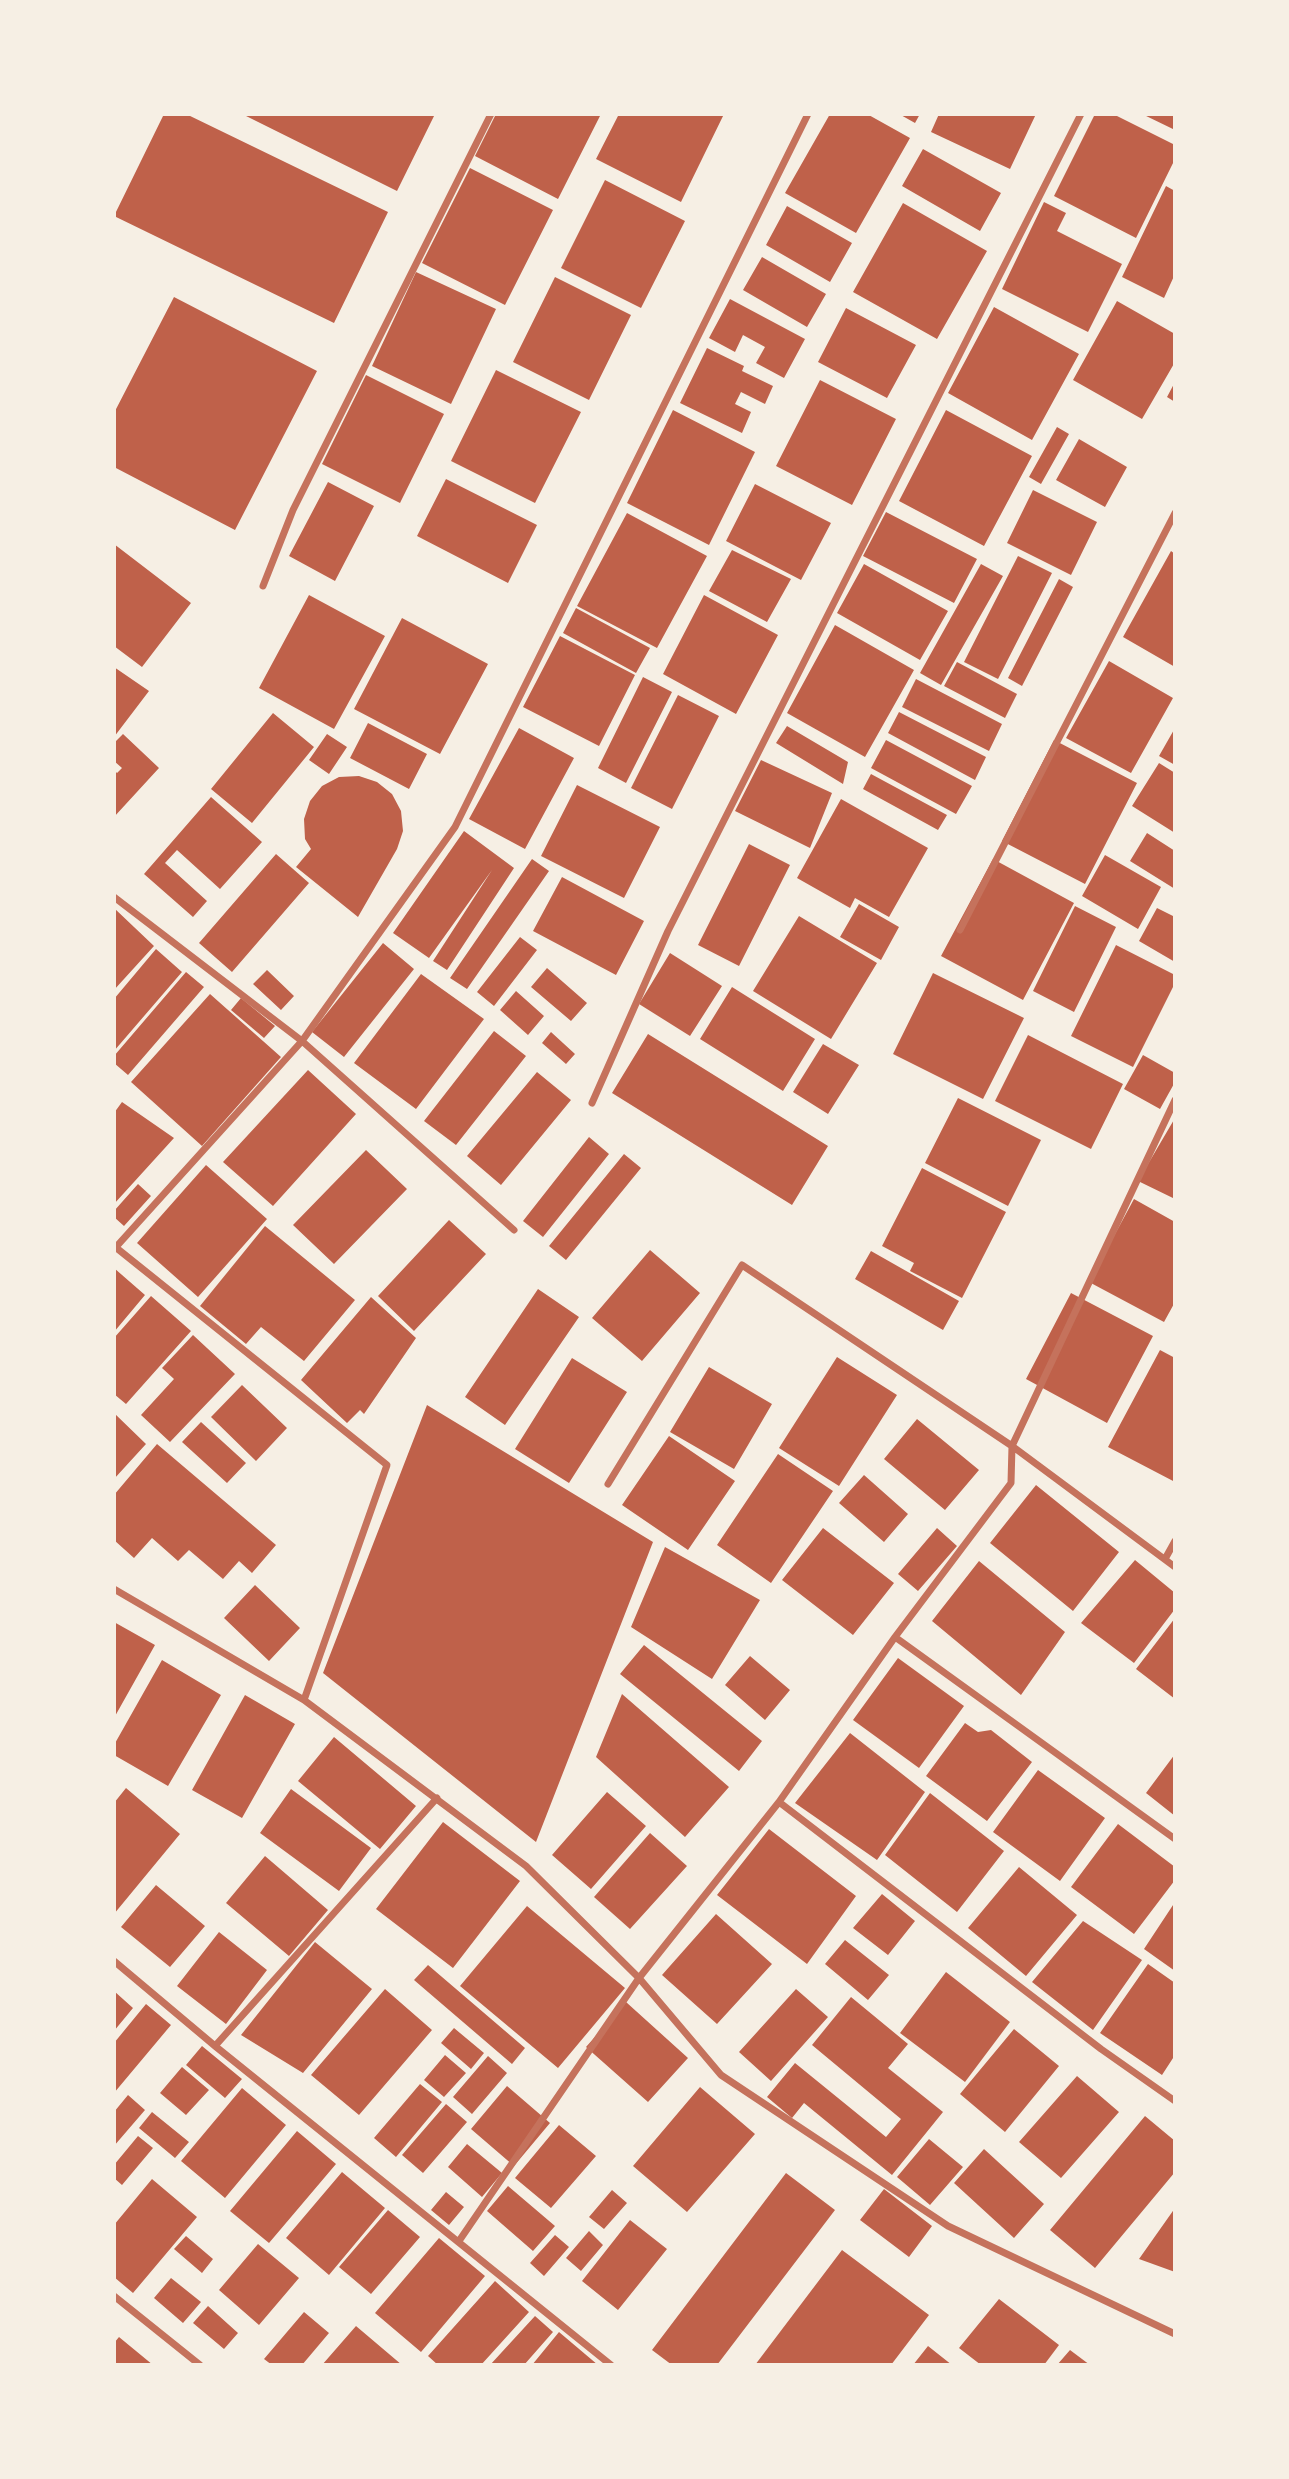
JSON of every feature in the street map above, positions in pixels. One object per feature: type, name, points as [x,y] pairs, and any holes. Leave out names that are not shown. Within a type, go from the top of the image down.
[{"type":"street","points":[[263,586],[293,510],[491,114]]},
{"type":"street","points":[[304,1699],[387,1465],[115,1246],[302,1041],[455,827],[808,114]]},
{"type":"street","points":[[592,1103],[668,931],[1081,114]]},
{"type":"street","points":[[960,930],[1175,513]]},
{"type":"street","points":[[114,897],[302,1041],[514,1230]]},
{"type":"street","points":[[459,2241],[639,1978],[779,1802],[895,1637],[1012,1483],[1012,1446],[1175,1100]]},
{"type":"street","points":[[608,1484],[741,1265],[1012,1446],[1175,1567]]},
{"type":"street","points":[[1165,1559],[1175,1541]]},
{"type":"street","points":[[114,1589],[304,1699],[526,1866],[639,1978],[721,2075],[948,2226],[1175,2334]]},
{"type":"street","points":[[895,1637],[1175,1839]]},
{"type":"street","points":[[215,2046],[437,1798]]},
{"type":"street","points":[[779,1802],[1101,2049],[1175,2101]]},
{"type":"street","points":[[114,1961],[215,2046],[611,2365]]},
{"type":"street","points":[[114,2296],[200,2365]]},
{"type":"building","points":[[164,114],[186,114],[388,212],[334,323],[114,216]]},
{"type":"building","points":[[242,114],[435,114],[397,191]]},
{"type":"building","points":[[496,114],[601,114],[558,199],[475,156]]},
{"type":"building","points":[[619,114],[724,114],[681,202],[596,159]]},
{"type":"building","points":[[830,114],[867,114],[910,138],[856,233],[785,193]]},
{"type":"building","points":[[899,114],[920,114],[915,123]]},
{"type":"building","points":[[939,114],[1036,114],[1010,169],[931,132]]},
{"type":"building","points":[[1095,114],[1113,114],[1175,145],[1175,159],[1136,238],[1054,196]]},
{"type":"building","points":[[1142,114],[1175,114],[1175,130]]},
{"type":"building","points":[[923,149],[1001,193],[980,231],[902,186]]},
{"type":"building","points":[[470,168],[553,210],[505,305],[422,263]]},
{"type":"building","points":[[605,180],[685,221],[641,308],[561,268]]},
{"type":"building","points":[[1166,186],[1175,191],[1175,274],[1164,298],[1122,277]]},
{"type":"building","points":[[1044,202],[1066,213],[1057,231],[1122,264],[1088,332],[1002,289]]},
{"type":"building","points":[[903,203],[987,251],[937,339],[853,292]]},
{"type":"building","points":[[787,206],[852,243],[830,282],[766,245]]},
{"type":"building","points":[[762,257],[826,294],[807,327],[743,290]]},
{"type":"building","points":[[416,272],[496,309],[451,404],[372,366]]},
{"type":"building","points":[[555,277],[631,315],[589,400],[513,362]]},
{"type":"building","points":[[174,297],[317,371],[235,530],[114,467],[114,413]]},
{"type":"building","points":[[730,299],[805,339],[784,378],[756,363],[765,347],[743,335],[735,352],[709,338]]},
{"type":"building","points":[[1117,301],[1175,334],[1175,362],[1142,419],[1073,380]]},
{"type":"building","points":[[994,307],[1079,354],[1032,440],[948,393]]},
{"type":"building","points":[[846,308],[916,345],[887,398],[818,362]]},
{"type":"building","points":[[707,348],[744,366],[742,371],[773,386],[765,404],[741,392],[735,404],[751,412],[742,433],[680,403]]},
{"type":"building","points":[[496,370],[581,412],[535,503],[451,461]]},
{"type":"building","points":[[366,375],[444,414],[400,503],[322,464]]},
{"type":"building","points":[[820,380],[896,419],[852,505],[776,466]]},
{"type":"building","points":[[1175,382],[1175,402],[1167,397]]},
{"type":"building","points":[[673,410],[755,452],[709,545],[627,503]]},
{"type":"building","points":[[946,410],[1032,456],[984,546],[899,501]]},
{"type":"building","points":[[1057,427],[1069,434],[1041,484],[1029,477]]},
{"type":"building","points":[[1079,439],[1127,467],[1105,507],[1056,480]]},
{"type":"building","points":[[446,479],[537,525],[508,583],[417,536]]},
{"type":"building","points":[[328,482],[374,506],[335,581],[289,556]]},
{"type":"building","points":[[755,484],[831,523],[801,580],[726,541]]},
{"type":"building","points":[[1033,490],[1097,522],[1071,575],[1007,543]]},
{"type":"building","points":[[886,512],[977,559],[954,603],[863,556]]},
{"type":"building","points":[[627,513],[707,556],[657,648],[577,606]]},
{"type":"building","points":[[114,544],[191,603],[142,667],[114,646]]},
{"type":"building","points":[[732,550],[791,579],[767,622],[709,591]]},
{"type":"building","points":[[1171,551],[1175,554],[1175,667],[1123,637]]},
{"type":"building","points":[[1018,556],[1052,573],[998,679],[964,662]]},
{"type":"building","points":[[864,564],[948,611],[920,660],[837,613]]},
{"type":"building","points":[[981,564],[1003,576],[941,685],[920,673]]},
{"type":"building","points":[[1059,579],[1073,587],[1022,686],[1008,678]]},
{"type":"building","points":[[309,595],[385,636],[334,729],[259,688]]},
{"type":"building","points":[[704,595],[778,635],[736,714],[663,674]]},
{"type":"building","points":[[576,608],[650,648],[636,673],[563,633]]},
{"type":"building","points":[[402,618],[488,664],[440,754],[354,709]]},
{"type":"building","points":[[835,625],[914,670],[865,757],[787,713]]},
{"type":"building","points":[[560,636],[635,675],[599,746],[523,707]]},
{"type":"building","points":[[1109,661],[1173,698],[1131,773],[1066,738]]},
{"type":"building","points":[[957,662],[1017,694],[1005,718],[944,686]]},
{"type":"building","points":[[114,667],[149,691],[114,737]]},
{"type":"building","points":[[643,677],[672,692],[626,783],[598,768]]},
{"type":"building","points":[[916,679],[1002,724],[989,751],[902,707]]},
{"type":"building","points":[[678,695],[719,716],[672,809],[631,788]]},
{"type":"building","points":[[899,712],[986,757],[975,780],[888,733]]},
{"type":"building","points":[[273,713],[314,747],[252,823],[211,789]]},
{"type":"building","points":[[368,723],[427,754],[409,789],[350,758]]},
{"type":"building","points":[[787,726],[848,762],[843,784],[776,743]]},
{"type":"building","points":[[519,728],[574,758],[525,849],[469,819]]},
{"type":"building","points":[[1175,728],[1175,765],[1159,756]]},
{"type":"building","points":[[123,734],[159,768],[114,817],[114,770],[117,773],[122,768],[114,761],[114,743]]},
{"type":"building","points":[[327,734],[347,747],[329,774],[309,760]]},
{"type":"building","points":[[886,740],[972,786],[956,814],[871,768]]},
{"type":"building","points":[[1054,740],[1137,783],[1085,884],[1002,841]]},
{"type":"building","points":[[761,760],[832,793],[810,848],[735,811]]},
{"type":"building","points":[[1159,763],[1175,773],[1175,833],[1132,806]]},
{"type":"building","points":[[871,774],[947,815],[938,830],[863,789]]},
{"type":"building","points":[[359,776],[377,782],[392,794],[401,811],[403,831],[397,849],[358,917],[296,867],[311,849],[305,839],[304,819],[310,801],[322,786],[339,777]]},
{"type":"building","points":[[577,785],[660,827],[624,898],[541,856]]},
{"type":"building","points":[[211,797],[262,842],[220,889],[177,850],[165,863],[207,901],[193,917],[144,874]]},
{"type":"building","points":[[841,799],[928,848],[889,917],[855,898],[850,908],[797,878]]},
{"type":"building","points":[[464,831],[514,868],[447,970],[433,961],[492,870],[429,958],[393,933]]},
{"type":"building","points":[[1147,833],[1175,851],[1175,889],[1130,861]]},
{"type":"building","points":[[749,844],[790,865],[739,966],[698,945]]},
{"type":"building","points":[[276,854],[309,883],[232,972],[199,943]]},
{"type":"building","points":[[1105,855],[1161,887],[1138,929],[1082,896]]},
{"type":"building","points":[[532,859],[549,871],[467,989],[450,978]]},
{"type":"building","points":[[993,859],[1074,903],[1023,1000],[941,956]]},
{"type":"building","points":[[562,877],[644,921],[616,975],[533,931]]},
{"type":"building","points":[[859,904],[899,927],[881,960],[840,937]]},
{"type":"building","points":[[1075,906],[1116,927],[1074,1012],[1033,991]]},
{"type":"building","points":[[114,908],[154,946],[114,990]]},
{"type":"building","points":[[1157,908],[1175,917],[1175,962],[1139,941]]},
{"type":"building","points":[[799,916],[877,963],[831,1039],[753,991]]},
{"type":"building","points":[[520,937],[537,950],[494,1006],[477,992]]},
{"type":"building","points":[[383,943],[414,969],[344,1057],[312,1032]]},
{"type":"building","points":[[1116,945],[1175,975],[1175,983],[1133,1067],[1071,1036]]},
{"type":"building","points":[[156,949],[182,972],[114,1051],[114,999]]},
{"type":"building","points":[[670,953],[722,986],[690,1036],[639,1004]]},
{"type":"building","points":[[547,968],[587,1003],[571,1021],[531,987]]},
{"type":"building","points":[[267,970],[294,996],[281,1010],[253,984]]},
{"type":"building","points":[[186,972],[204,987],[128,1075],[114,1063],[114,1056]]},
{"type":"building","points":[[933,973],[1024,1018],[983,1099],[893,1054]]},
{"type":"building","points":[[421,974],[484,1019],[416,1109],[354,1063]]},
{"type":"building","points":[[732,987],[815,1039],[783,1091],[700,1039]]},
{"type":"building","points":[[516,991],[544,1016],[528,1035],[500,1010]]},
{"type":"building","points":[[210,994],[281,1057],[202,1146],[131,1082]]},
{"type":"building","points":[[241,998],[275,1026],[264,1038],[231,1010]]},
{"type":"building","points":[[494,1031],[526,1056],[456,1145],[424,1121]]},
{"type":"building","points":[[551,1032],[575,1054],[566,1064],[542,1043]]},
{"type":"building","points":[[648,1034],[828,1146],[792,1205],[612,1093]]},
{"type":"building","points":[[1028,1035],[1123,1084],[1091,1149],[995,1101]]},
{"type":"building","points":[[823,1044],[859,1065],[828,1114],[793,1092]]},
{"type":"building","points":[[1143,1055],[1175,1073],[1175,1082],[1160,1109],[1124,1089]]},
{"type":"building","points":[[308,1070],[356,1114],[273,1206],[223,1162]]},
{"type":"building","points":[[537,1072],[571,1100],[501,1185],[467,1156]]},
{"type":"building","points":[[958,1098],[1041,1140],[1008,1206],[925,1163]]},
{"type":"building","points":[[122,1102],[174,1138],[114,1204],[114,1113]]},
{"type":"building","points":[[1175,1118],[1175,1199],[1138,1181]]},
{"type":"building","points":[[589,1137],[609,1154],[543,1237],[523,1221]]},
{"type":"building","points":[[366,1150],[407,1189],[334,1264],[293,1225]]},
{"type":"building","points":[[624,1154],[641,1168],[566,1260],[549,1246]]},
{"type":"building","points":[[206,1165],[267,1219],[198,1297],[137,1243]]},
{"type":"building","points":[[922,1168],[1006,1212],[962,1298],[910,1271],[914,1263],[882,1246]]},
{"type":"building","points":[[138,1184],[151,1196],[124,1226],[114,1217],[114,1211]]},
{"type":"building","points":[[1134,1199],[1175,1222],[1175,1302],[1164,1322],[1089,1282]]},
{"type":"building","points":[[449,1220],[486,1254],[414,1331],[378,1296]]},
{"type":"building","points":[[265,1226],[355,1300],[304,1361],[261,1327],[246,1344],[200,1306]]},
{"type":"building","points":[[650,1250],[700,1293],[642,1361],[592,1318]]},
{"type":"building","points":[[871,1251],[959,1301],[943,1330],[855,1279]]},
{"type":"building","points":[[114,1268],[145,1295],[114,1332]]},
{"type":"building","points":[[538,1289],[579,1317],[505,1425],[465,1397]]},
{"type":"building","points":[[1071,1293],[1153,1336],[1107,1423],[1026,1379]]},
{"type":"building","points":[[151,1296],[191,1331],[126,1404],[114,1394],[114,1338]]},
{"type":"building","points":[[371,1297],[416,1338],[364,1414],[360,1410],[347,1423],[301,1380]]},
{"type":"building","points":[[193,1335],[235,1374],[170,1442],[141,1415],[174,1379],[162,1368]]},
{"type":"building","points":[[1160,1350],[1175,1358],[1175,1482],[1108,1447]]},
{"type":"building","points":[[837,1357],[897,1395],[839,1486],[779,1448]]},
{"type":"building","points":[[572,1358],[627,1392],[569,1483],[515,1449]]},
{"type":"building","points":[[709,1367],[772,1404],[734,1469],[670,1432]]},
{"type":"building","points":[[242,1385],[287,1428],[256,1461],[211,1417]]},
{"type":"building","points":[[427,1405],[653,1542],[536,1842],[323,1673]]},
{"type":"building","points":[[114,1413],[146,1444],[114,1479]]},
{"type":"building","points":[[917,1419],[979,1470],[945,1510],[884,1459]]},
{"type":"building","points":[[201,1422],[246,1463],[227,1483],[182,1442]]},
{"type":"building","points":[[669,1436],[735,1481],[688,1550],[622,1505]]},
{"type":"building","points":[[157,1444],[276,1545],[252,1573],[239,1561],[223,1579],[189,1550],[178,1561],[152,1538],[134,1558],[114,1540],[114,1495]]},
{"type":"building","points":[[778,1454],[833,1491],[771,1583],[717,1545]]},
{"type":"building","points":[[864,1475],[908,1514],[884,1542],[839,1503]]},
{"type":"building","points":[[1036,1485],[1119,1552],[1073,1611],[990,1543]]},
{"type":"building","points":[[823,1528],[894,1583],[853,1635],[782,1580]]},
{"type":"building","points":[[937,1528],[957,1546],[918,1591],[898,1574]]},
{"type":"building","points":[[665,1547],[760,1600],[712,1679],[631,1627]]},
{"type":"building","points":[[1135,1560],[1175,1593],[1175,1609],[1134,1663],[1081,1623]]},
{"type":"building","points":[[979,1561],[1065,1632],[1021,1695],[932,1621]]},
{"type":"building","points":[[255,1585],[300,1628],[269,1661],[224,1618]]},
{"type":"building","points":[[1175,1618],[1175,1699],[1136,1669]]},
{"type":"building","points":[[114,1622],[155,1645],[114,1718]]},
{"type":"building","points":[[644,1645],[762,1741],[739,1771],[620,1674]]},
{"type":"building","points":[[750,1656],[790,1690],[765,1720],[725,1685]]},
{"type":"building","points":[[898,1658],[964,1706],[919,1768],[853,1720]]},
{"type":"building","points":[[162,1660],[221,1695],[168,1786],[114,1755],[114,1745]]},
{"type":"building","points":[[622,1694],[729,1787],[685,1837],[596,1757]]},
{"type":"building","points":[[245,1695],[295,1724],[242,1818],[192,1790]]},
{"type":"building","points":[[965,1723],[978,1732],[991,1730],[1032,1762],[987,1821],[926,1776]]},
{"type":"building","points":[[850,1733],[925,1792],[877,1860],[795,1803]]},
{"type":"building","points":[[334,1737],[416,1806],[380,1849],[298,1781]]},
{"type":"building","points":[[1175,1754],[1175,1816],[1146,1793]]},
{"type":"building","points":[[1038,1770],[1105,1818],[1060,1881],[993,1832]]},
{"type":"building","points":[[126,1788],[180,1834],[114,1914],[114,1803]]},
{"type":"building","points":[[291,1789],[371,1848],[339,1891],[260,1833]]},
{"type":"building","points":[[607,1792],[646,1826],[591,1889],[552,1855]]},
{"type":"building","points":[[930,1793],[1004,1851],[957,1912],[885,1855]]},
{"type":"building","points":[[443,1822],[520,1881],[453,1968],[376,1909]]},
{"type":"building","points":[[1118,1824],[1175,1867],[1175,1880],[1134,1934],[1071,1887]]},
{"type":"building","points":[[769,1829],[856,1896],[807,1964],[717,1895]]},
{"type":"building","points":[[650,1833],[687,1866],[630,1929],[594,1897]]},
{"type":"building","points":[[265,1856],[328,1910],[289,1956],[226,1903]]},
{"type":"building","points":[[1019,1867],[1077,1915],[1026,1976],[968,1928]]},
{"type":"building","points":[[156,1885],[205,1926],[170,1967],[121,1927]]},
{"type":"building","points":[[882,1894],[915,1921],[888,1955],[853,1928]]},
{"type":"building","points":[[1175,1902],[1175,1971],[1144,1949]]},
{"type":"building","points":[[527,1906],[625,1988],[558,2068],[460,1986]]},
{"type":"building","points":[[716,1914],[772,1964],[717,2024],[662,1975]]},
{"type":"building","points":[[1083,1921],[1142,1960],[1093,2030],[1032,1982]]},
{"type":"building","points":[[219,1932],[267,1970],[226,2024],[177,1986]]},
{"type":"building","points":[[845,1940],[889,1975],[868,2000],[825,1964]]},
{"type":"building","points":[[315,1942],[372,1989],[303,2073],[241,2035]]},
{"type":"building","points":[[1148,1964],[1175,1983],[1175,2055],[1162,2075],[1100,2033]]},
{"type":"building","points":[[428,1965],[525,2048],[512,2064],[414,1980]]},
{"type":"building","points":[[946,1972],[1010,2022],[965,2082],[900,2033]]},
{"type":"building","points":[[385,1989],[432,2030],[359,2115],[311,2075]]},
{"type":"building","points":[[796,1989],[828,2017],[771,2081],[739,2052]]},
{"type":"building","points":[[114,1991],[133,2008],[114,2031]]},
{"type":"building","points":[[851,1997],[908,2044],[888,2068],[943,2112],[892,2175],[804,2103],[792,2118],[767,2097],[795,2063],[886,2137],[901,2119],[812,2045]]},
{"type":"building","points":[[626,2002],[688,2058],[648,2102],[586,2047]]},
{"type":"building","points":[[146,2004],[171,2025],[114,2093],[114,2043]]},
{"type":"building","points":[[454,2028],[484,2053],[471,2069],[441,2043]]},
{"type":"building","points":[[1014,2029],[1059,2066],[1005,2132],[960,2094]]},
{"type":"building","points":[[202,2046],[242,2079],[225,2098],[186,2065]]},
{"type":"building","points":[[445,2055],[466,2073],[444,2097],[424,2080]]},
{"type":"building","points":[[488,2056],[507,2073],[472,2114],[453,2097]]},
{"type":"building","points":[[182,2067],[209,2090],[186,2115],[160,2093]]},
{"type":"building","points":[[1077,2076],[1119,2112],[1061,2178],[1019,2142]]},
{"type":"building","points":[[420,2084],[442,2102],[396,2157],[374,2138]]},
{"type":"building","points":[[507,2086],[550,2123],[514,2166],[471,2129]]},
{"type":"building","points":[[700,2087],[755,2134],[687,2212],[633,2166]]},
{"type":"building","points":[[242,2088],[286,2125],[225,2198],[181,2161]]},
{"type":"building","points":[[128,2095],[145,2110],[114,2146],[114,2112]]},
{"type":"building","points":[[446,2104],[467,2122],[423,2173],[402,2155]]},
{"type":"building","points":[[152,2112],[189,2142],[175,2158],[139,2128]]},
{"type":"building","points":[[1145,2116],[1175,2141],[1175,2172],[1095,2268],[1050,2230]]},
{"type":"building","points":[[559,2125],[596,2156],[551,2208],[515,2178]]},
{"type":"building","points":[[297,2131],[336,2164],[269,2243],[230,2211]]},
{"type":"building","points":[[138,2136],[153,2148],[122,2185],[114,2178],[114,2165]]},
{"type":"building","points":[[929,2139],[963,2167],[930,2205],[897,2177]]},
{"type":"building","points":[[467,2144],[502,2173],[482,2197],[448,2167]]},
{"type":"building","points":[[984,2149],[1044,2204],[1014,2238],[954,2183]]},
{"type":"building","points":[[342,2172],[385,2208],[329,2275],[286,2238]]},
{"type":"building","points":[[786,2173],[835,2210],[717,2365],[672,2365],[652,2350]]},
{"type":"building","points":[[152,2179],[197,2217],[133,2293],[114,2277],[114,2225]]},
{"type":"building","points":[[508,2186],[555,2226],[533,2251],[487,2211]]},
{"type":"building","points":[[884,2189],[932,2226],[909,2257],[860,2220]]},
{"type":"building","points":[[612,2190],[627,2203],[604,2229],[589,2217]]},
{"type":"building","points":[[446,2192],[464,2207],[449,2225],[431,2210]]},
{"type":"building","points":[[1175,2208],[1175,2272],[1139,2259]]},
{"type":"building","points":[[388,2210],[420,2237],[371,2294],[339,2267]]},
{"type":"building","points":[[630,2220],[667,2249],[618,2310],[582,2281]]},
{"type":"building","points":[[589,2231],[603,2245],[581,2271],[566,2258]]},
{"type":"building","points":[[555,2235],[569,2247],[544,2276],[530,2263]]},
{"type":"building","points":[[186,2236],[213,2259],[202,2273],[174,2249]]},
{"type":"building","points":[[439,2238],[485,2276],[421,2352],[375,2313]]},
{"type":"building","points":[[258,2244],[299,2278],[259,2325],[219,2290]]},
{"type":"building","points":[[842,2250],[929,2315],[891,2365],[755,2365]]},
{"type":"building","points":[[171,2278],[201,2302],[183,2323],[154,2298]]},
{"type":"building","points":[[495,2281],[529,2312],[481,2365],[438,2365],[428,2356]]},
{"type":"building","points":[[999,2299],[1059,2345],[1044,2365],[981,2365],[959,2348]]},
{"type":"building","points":[[208,2306],[238,2333],[224,2349],[193,2323]]},
{"type":"building","points":[[304,2312],[329,2333],[302,2365],[272,2365],[264,2359]]},
{"type":"building","points":[[535,2316],[553,2332],[524,2365],[490,2365]]},
{"type":"building","points":[[356,2326],[402,2365],[322,2365]]},
{"type":"building","points":[[559,2332],[598,2365],[532,2365]]},
{"type":"building","points":[[119,2337],[153,2365],[114,2365],[114,2343]]},
{"type":"building","points":[[928,2346],[952,2365],[913,2365]]},
{"type":"building","points":[[1070,2350],[1090,2365],[1057,2365]]}]
